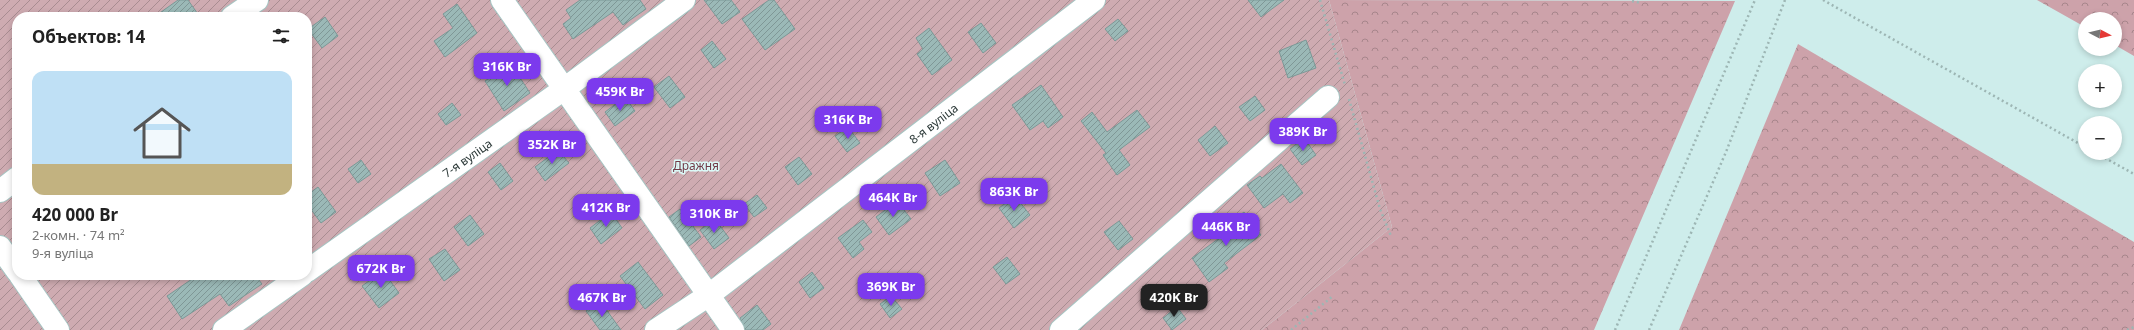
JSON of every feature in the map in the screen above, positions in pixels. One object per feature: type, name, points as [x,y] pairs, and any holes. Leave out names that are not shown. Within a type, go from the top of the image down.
[{"type":"street","points":[[239,12],[257,0]]},
{"type":"street","points":[[502,0],[733,330]]},
{"type":"street","name":"7-я вуліца","points":[[312,267],[564,89],[684,0]]},
{"type":"street","name":"8-я вуліца","points":[[656,330],[708,295],[1094,0]]},
{"type":"street","points":[[1061,330],[1341,94]]},
{"type":"street","points":[[0,191],[12,182]]},
{"type":"street","points":[[0,247],[12,264]]},
{"type":"street","points":[[23,280],[58,330]]},
{"type":"street","points":[[224,330],[295,280]]},
{"type":"path","points":[[1320,0],[1341,94],[1380,209],[1391,236]]},
{"type":"path","points":[[1615,330],[1756,0]]},
{"type":"path","points":[[1649,330],[1726,152],[1784,0]]},
{"type":"path","points":[[1823,0],[2078,143]]},
{"type":"path","points":[[1632,1],[1641,4]]},
{"type":"path","points":[[2109,160],[2134,174]]},
{"type":"path","points":[[1291,330],[1333,296]]},
{"type":"path","points":[[2127,330],[2134,327]]},
{"type":"green space","name":"Дражня","points":[[0,0],[1329,0],[1392,227],[1262,330],[0,330]]},
{"type":"green space","points":[[1329,0],[1735,1],[1594,330],[1262,330],[1392,227]]},
{"type":"green space","points":[[2037,0],[2134,0],[2134,56],[2122,49],[2122,12],[2078,12],[2078,23]]},
{"type":"green space","points":[[1798,44],[2134,242],[2134,330],[1679,330]]},
{"type":"building","points":[[178,0],[188,0],[196,12],[161,12]]},
{"type":"building","points":[[580,0],[640,0],[646,9],[623,25],[613,12],[573,39],[563,24],[571,18],[566,10]]},
{"type":"building","points":[[704,0],[731,0],[740,12],[722,24]]},
{"type":"building","points":[[769,0],[774,0],[795,29],[765,50],[742,19]]},
{"type":"building","points":[[1248,0],[1284,0],[1261,17]]},
{"type":"building","points":[[457,4],[477,33],[445,57],[434,41],[453,28],[443,14]]},
{"type":"building","points":[[325,17],[338,36],[322,48],[312,34],[312,26]]},
{"type":"building","points":[[1118,19],[1128,31],[1115,41],[1105,29]]},
{"type":"building","points":[[981,23],[996,43],[983,53],[968,32]]},
{"type":"building","points":[[929,28],[952,60],[932,75],[917,54],[923,49],[916,38]]},
{"type":"building","points":[[1306,40],[1316,68],[1288,78],[1279,51]]},
{"type":"building","points":[[712,41],[726,59],[714,68],[701,50]]},
{"type":"building","points":[[511,64],[530,93],[504,111],[485,81]]},
{"type":"building","points":[[669,76],[685,97],[670,108],[654,87]]},
{"type":"building","points":[[1041,85],[1063,117],[1048,128],[1043,121],[1030,130],[1012,105]]},
{"type":"building","points":[[1255,96],[1265,110],[1250,121],[1239,107]]},
{"type":"building","points":[[625,97],[635,111],[615,126],[605,112]]},
{"type":"building","points":[[452,103],[461,115],[446,125],[438,114]]},
{"type":"building","points":[[1137,110],[1150,127],[1119,150],[1130,165],[1117,175],[1103,155],[1106,153],[1081,121],[1092,112],[1107,132]]},
{"type":"building","points":[[1215,126],[1228,143],[1210,156],[1198,140]]},
{"type":"building","points":[[848,127],[860,143],[847,152],[835,136]]},
{"type":"building","points":[[1304,138],[1316,155],[1302,165],[1290,149]]},
{"type":"building","points":[[558,150],[569,163],[545,181],[535,167]]},
{"type":"building","points":[[799,157],[812,174],[798,185],[785,167]]},
{"type":"building","points":[[361,160],[371,174],[358,183],[348,169]]},
{"type":"building","points":[[945,160],[960,183],[940,196],[925,173]]},
{"type":"building","points":[[500,163],[513,181],[501,190],[488,172]]},
{"type":"building","points":[[1281,164],[1303,193],[1290,203],[1283,194],[1264,208],[1247,185],[1260,176],[1262,178]]},
{"type":"building","points":[[318,187],[336,212],[321,223],[312,211],[312,191]]},
{"type":"building","points":[[757,195],[767,208],[754,217],[744,204]]},
{"type":"building","points":[[1015,196],[1030,215],[1014,228],[999,208]]},
{"type":"building","points":[[897,201],[911,219],[889,235],[876,217]]},
{"type":"building","points":[[680,209],[701,237],[689,246],[669,217]]},
{"type":"building","points":[[611,212],[622,228],[601,244],[590,228]]},
{"type":"building","points":[[1244,212],[1261,235],[1224,263],[1228,268],[1209,282],[1192,258],[1229,231],[1225,226]]},
{"type":"building","points":[[470,215],[484,234],[468,246],[454,227]]},
{"type":"building","points":[[715,219],[729,238],[714,249],[700,230]]},
{"type":"building","points":[[863,220],[872,232],[859,242],[864,249],[853,258],[838,238]]},
{"type":"building","points":[[1119,221],[1133,239],[1118,250],[1104,232]]},
{"type":"building","points":[[445,249],[460,270],[444,281],[429,259]]},
{"type":"building","points":[[1007,257],[1020,274],[1006,284],[993,267]]},
{"type":"building","points":[[638,262],[663,295],[645,309],[620,276]]},
{"type":"building","points":[[383,271],[399,293],[379,308],[362,286]]},
{"type":"building","points":[[812,272],[824,288],[810,298],[799,282]]},
{"type":"building","points":[[191,280],[259,280],[262,284],[229,306],[220,294],[182,319],[167,296]]},
{"type":"building","points":[[891,296],[902,309],[890,318],[880,304]]},
{"type":"building","points":[[600,301],[621,330],[600,330],[586,311]]},
{"type":"building","points":[[757,305],[771,324],[763,330],[745,330],[740,318]]},
{"type":"building","points":[[1177,307],[1186,319],[1172,330],[1163,318]]}]
